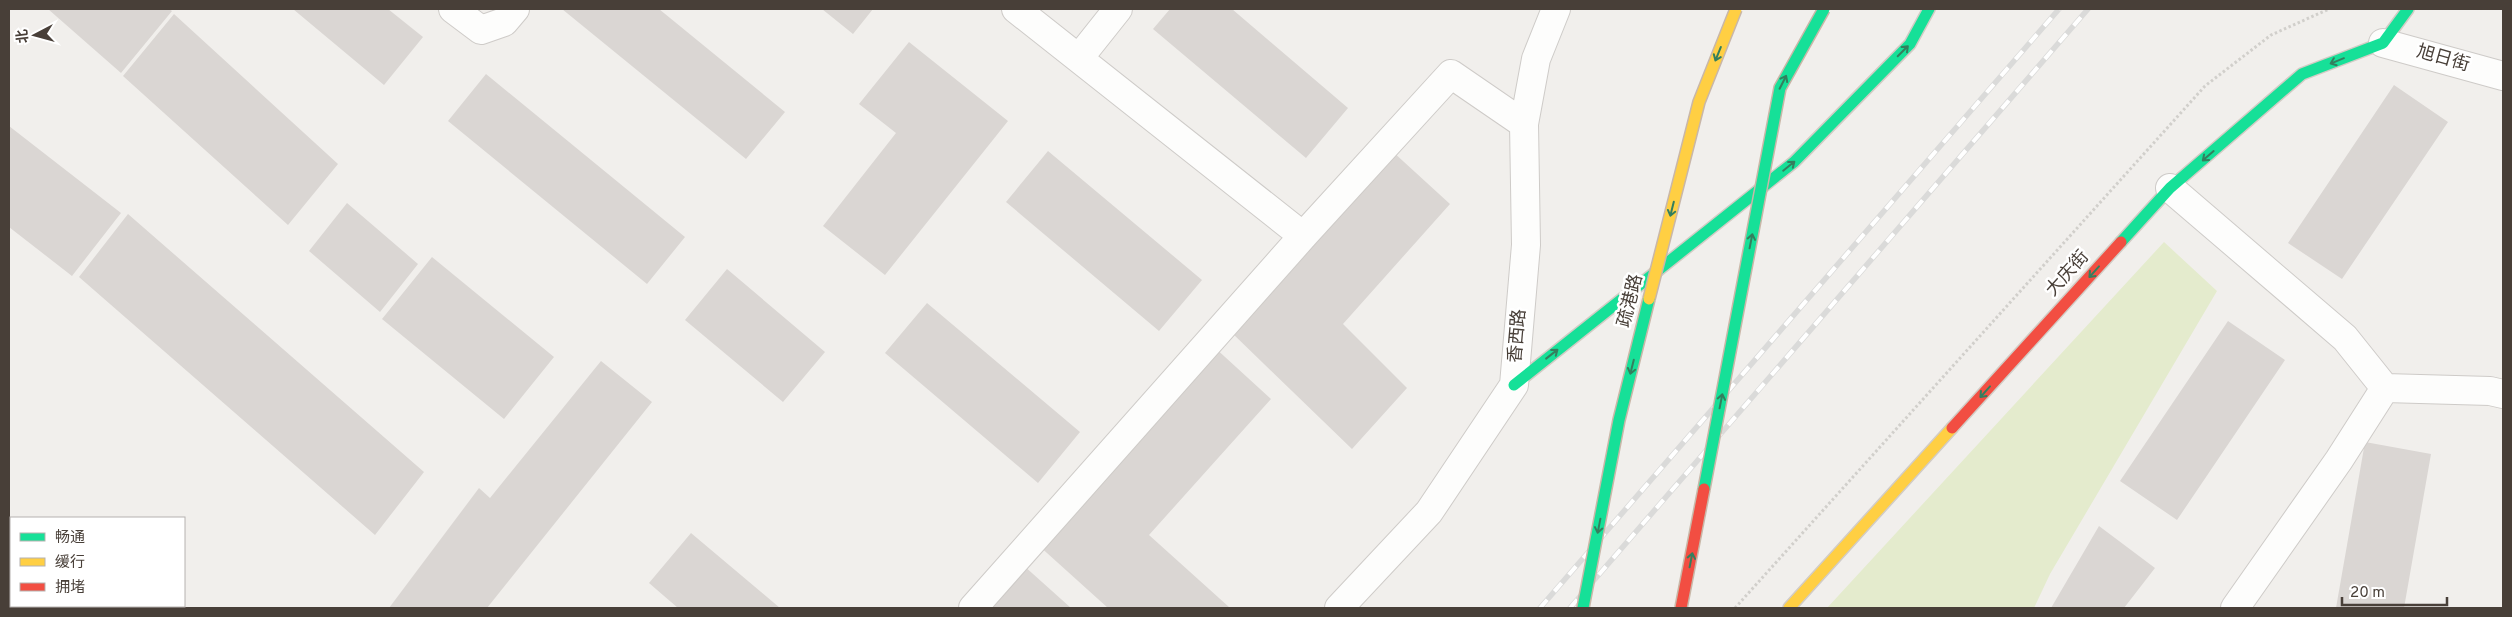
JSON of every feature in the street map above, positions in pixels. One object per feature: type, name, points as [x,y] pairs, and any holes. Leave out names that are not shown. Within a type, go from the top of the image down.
[{"type":"main road","name":"疏港路","points":[[1583,608],[1619,420],[1699,102],[1736,9]]},
{"type":"main road","points":[[1682,608],[1780,88],[1824,9]]},
{"type":"main road","points":[[1514,385],[1794,162],[1910,44],[1930,9]]},
{"type":"main road","points":[[2383,43],[2408,9]]},
{"type":"main road","name":"大庆街","points":[[1789,608],[2170,188],[2302,74],[2383,43]]},
{"type":"street","points":[[453,9],[481,30],[504,22],[515,9]]},
{"type":"street","points":[[1016,9],[1303,236]]},
{"type":"street","points":[[1079,58],[1118,9]]},
{"type":"street","name":"香西路","points":[[1339,608],[1428,512],[1514,385],[1526,245],[1524,124],[1536,59],[1556,9]]},
{"type":"street","name":"旭日街","points":[[2383,43],[2503,76]]},
{"type":"street","points":[[972,608],[1303,236],[1452,74],[1524,124]]},
{"type":"street","points":[[2170,188],[2345,338],[2385,388],[2490,391],[2503,394]]},
{"type":"street","points":[[2235,608],[2339,460],[2385,388]]},
{"type":"path","points":[[1735,608],[2205,86],[2271,35],[2329,9]]},
{"type":"green space","points":[[2164,242],[2217,291],[2050,574],[2034,608],[1827,608]]},
{"type":"building","points":[[48,9],[169,9],[172,11],[121,73]]},
{"type":"building","points":[[293,9],[388,9],[423,37],[384,85]]},
{"type":"building","points":[[562,9],[659,9],[785,112],[746,159]]},
{"type":"building","points":[[822,9],[873,9],[853,34]]},
{"type":"building","points":[[1170,9],[1232,9],[1348,108],[1306,158],[1153,29]]},
{"type":"building","points":[[174,14],[338,164],[288,225],[123,76]]},
{"type":"building","points":[[909,42],[1008,121],[885,275],[823,226],[896,133],[859,104]]},
{"type":"building","points":[[486,74],[685,237],[647,284],[448,121]]},
{"type":"building","points":[[2394,85],[2448,122],[2342,279],[2288,243]]},
{"type":"building","points":[[9,126],[121,213],[72,276],[9,227]]},
{"type":"building","points":[[1048,151],[1202,280],[1159,331],[1006,202]]},
{"type":"building","points":[[1392,151],[1450,204],[1343,324],[1407,388],[1352,449],[1231,332]]},
{"type":"building","points":[[347,203],[418,264],[380,312],[309,251]]},
{"type":"building","points":[[128,214],[424,472],[375,535],[79,277]]},
{"type":"building","points":[[432,257],[554,357],[504,419],[382,319]]},
{"type":"building","points":[[727,269],[825,352],[783,402],[685,320]]},
{"type":"building","points":[[927,303],[1080,432],[1038,483],[885,353]]},
{"type":"building","points":[[2228,321],[2285,360],[2177,520],[2120,481]]},
{"type":"building","points":[[1213,346],[1271,399],[1149,535],[1229,607],[1108,608],[1037,544]]},
{"type":"building","points":[[601,361],[652,402],[487,608],[389,608],[479,488],[490,498]]},
{"type":"building","points":[[2365,442],[2431,454],[2404,608],[2336,608]]},
{"type":"building","points":[[2099,526],[2155,568],[2124,608],[2051,608]]},
{"type":"building","points":[[691,533],[780,608],[678,608],[649,583]]},
{"type":"building","points":[[1023,565],[1071,608],[984,608]]},
{"type":"railway","points":[[1540,608],[2059,9]]},
{"type":"railway","points":[[1570,608],[2088,9]]},
{"type":"traffic: fast","points":[[1704,489],[1780,88],[1824,9]]},
{"type":"traffic: fast","points":[[1514,385],[1794,162],[1910,44],[1929,9]]},
{"type":"traffic: fast","points":[[2121,242],[2170,188],[2302,74],[2383,43],[2408,9]]},
{"type":"traffic: fast","points":[[1583,608],[1619,420],[1649,299]]},
{"type":"traffic: slow","points":[[1649,299],[1699,102],[1736,9]]},
{"type":"traffic: slow","points":[[1789,608],[1952,428]]},
{"type":"traffic: jam","points":[[1952,428],[2121,242]]},
{"type":"traffic: jam","points":[[1681,608],[1704,489]]}]
